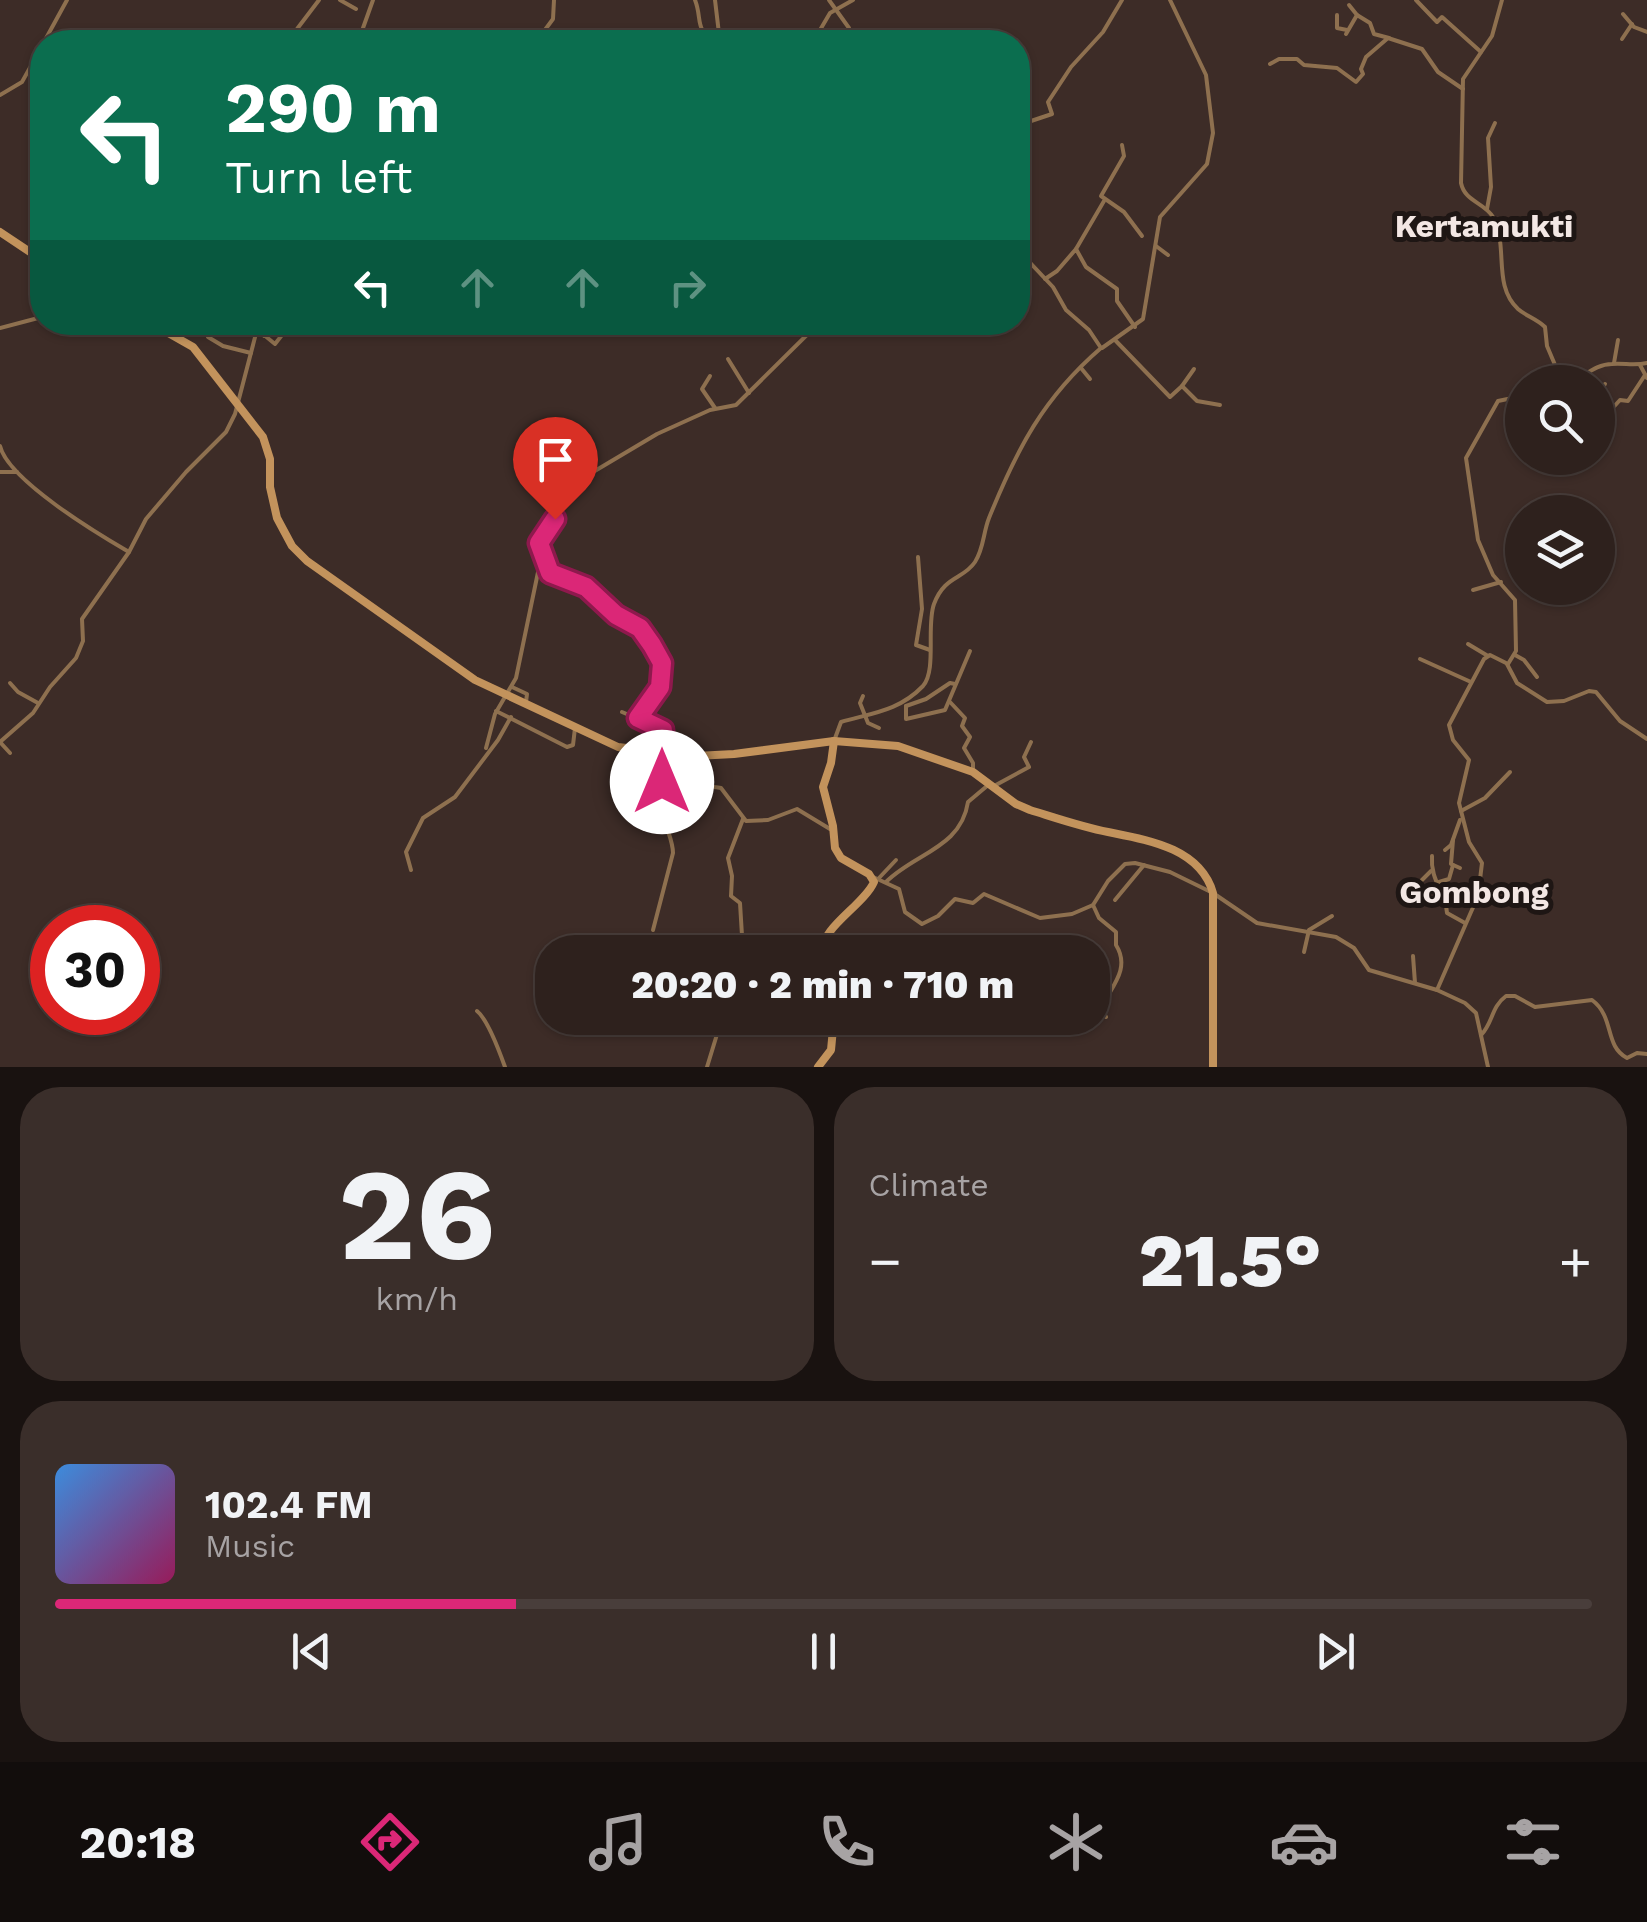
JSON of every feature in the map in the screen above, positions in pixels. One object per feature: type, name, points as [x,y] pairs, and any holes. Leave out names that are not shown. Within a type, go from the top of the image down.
[{"type":"main road","points":[[0,232],[30,252]]},
{"type":"main road","points":[[173,335],[194,346],[264,437],[277,518],[292,546],[462,672],[507,696],[615,747],[662,754],[724,755],[834,741],[898,746],[973,772],[1018,805],[1067,822],[1168,847],[1198,866],[1213,893],[1212,1067]]},
{"type":"main road","points":[[829,935],[872,888],[875,878],[838,855],[822,787],[832,763],[834,741]]},
{"type":"main road","points":[[818,1067],[832,1048],[833,1035]]},
{"type":"street","points":[[51,30],[67,0]]},
{"type":"street","points":[[295,30],[319,0]]},
{"type":"street","points":[[340,0],[356,9]]},
{"type":"street","points":[[362,30],[373,0]]},
{"type":"street","points":[[545,30],[553,19],[554,0]]},
{"type":"street","points":[[695,0],[704,30]]},
{"type":"street","points":[[716,0],[718,30]]},
{"type":"street","points":[[830,0],[850,30]]},
{"type":"street","points":[[818,30],[835,9],[853,0]]},
{"type":"street","points":[[1030,122],[1052,114],[1048,102],[1071,66],[1103,32],[1122,0]]},
{"type":"street","points":[[904,705],[928,680],[933,607],[949,580],[974,563],[982,549],[989,518],[1027,433],[1037,416],[1081,368],[1102,348],[1135,327],[1146,312],[1162,211],[1207,164],[1213,133],[1202,64],[1170,0]]},
{"type":"street","points":[[1416,0],[1432,20],[1436,22],[1442,17],[1481,52]]},
{"type":"street","points":[[1502,0],[1494,32],[1464,76],[1461,189],[1487,210],[1499,233],[1504,286],[1518,309],[1545,326],[1555,365]]},
{"type":"street","points":[[1349,5],[1370,23],[1374,34],[1422,49],[1438,72],[1464,89]]},
{"type":"street","points":[[1623,14],[1647,32]]},
{"type":"street","points":[[1337,15],[1338,28],[1346,32],[1358,15]]},
{"type":"street","points":[[1622,39],[1632,24]]},
{"type":"street","points":[[1270,64],[1280,59],[1297,59],[1304,65],[1336,68],[1356,82],[1363,74],[1361,68],[1366,57],[1389,38]]},
{"type":"street","points":[[0,95],[22,82],[30,68]]},
{"type":"street","points":[[1487,210],[1488,138],[1495,123]]},
{"type":"street","points":[[1122,145],[1125,154],[1101,193],[1104,200],[1124,212],[1142,236]]},
{"type":"street","points":[[1489,168],[1498,171]]},
{"type":"street","points":[[1045,279],[1076,249],[1104,200]]},
{"type":"street","points":[[1156,246],[1168,254]]},
{"type":"street","points":[[1076,249],[1087,269],[1117,289],[1117,301],[1135,327]]},
{"type":"street","points":[[1030,263],[1102,348]]},
{"type":"street","points":[[0,328],[30,321]]},
{"type":"street","points":[[10,753],[0,742],[34,713],[50,687],[76,658],[84,640],[82,619],[151,513],[226,432],[239,401],[251,353],[261,336],[275,344],[280,335]]},
{"type":"street","points":[[486,748],[496,711],[512,687],[520,660],[542,553],[541,535],[555,519],[564,496],[576,484],[658,434],[715,408],[735,406],[807,335]]},
{"type":"street","points":[[208,337],[223,346],[251,353]]},
{"type":"street","points":[[1115,340],[1170,397],[1194,369]]},
{"type":"street","points":[[1614,363],[1618,340]]},
{"type":"street","points":[[728,359],[750,392]]},
{"type":"street","points":[[1605,365],[1647,363]]},
{"type":"street","points":[[1615,405],[1620,400],[1628,401],[1646,376],[1640,365]]},
{"type":"street","points":[[1081,368],[1090,379]]},
{"type":"street","points":[[710,376],[702,389],[715,408]]},
{"type":"street","points":[[1182,386],[1197,401],[1220,405]]},
{"type":"street","points":[[1505,399],[1498,400],[1466,458],[1478,540],[1492,573],[1516,600],[1515,656],[1506,664]]},
{"type":"street","points":[[0,446],[4,458],[17,472],[86,526],[129,552]]},
{"type":"street","points":[[0,472],[17,472]]},
{"type":"street","points":[[542,553],[552,575],[586,587],[616,615],[640,628],[652,645],[662,663],[660,687],[638,718]]},
{"type":"street","points":[[918,557],[922,609],[916,645],[930,650]]},
{"type":"street","points":[[1473,590],[1501,582]]},
{"type":"street","points":[[1468,644],[1506,664],[1517,683],[1547,702],[1596,692],[1620,721],[1647,739]]},
{"type":"street","points":[[904,705],[906,719],[947,708],[970,650]]},
{"type":"street","points":[[1437,990],[1480,888],[1482,863],[1469,842],[1460,800],[1470,764],[1453,740],[1450,725],[1488,656]]},
{"type":"street","points":[[1515,656],[1524,660],[1537,677]]},
{"type":"street","points":[[1420,658],[1471,682]]},
{"type":"street","points":[[10,683],[40,704]]},
{"type":"street","points":[[834,741],[841,722],[926,700],[950,683],[956,684]]},
{"type":"street","points":[[512,687],[528,694],[525,704]]},
{"type":"street","points":[[863,696],[860,703],[865,716],[869,724],[879,728]]},
{"type":"street","points":[[950,702],[965,718],[962,726],[970,737],[964,748],[973,772]]},
{"type":"street","points":[[496,711],[567,747],[574,743],[576,728]]},
{"type":"street","points":[[622,712],[662,729],[662,782],[683,791]]},
{"type":"street","points":[[410,870],[406,852],[420,822],[454,798],[511,717]]},
{"type":"street","points":[[886,882],[950,838],[966,816],[968,802],[1029,766],[1024,757],[1031,742]]},
{"type":"street","points":[[1438,882],[1449,880],[1453,840],[1462,813],[1488,795],[1510,772]]},
{"type":"street","points":[[652,930],[673,852],[662,814],[664,806],[683,791],[704,786],[722,788],[743,820]]},
{"type":"street","points":[[743,820],[768,820],[798,809],[834,832]]},
{"type":"street","points":[[742,935],[740,903],[731,896],[728,860],[743,820]]},
{"type":"street","points":[[1444,850],[1453,840]]},
{"type":"street","points":[[1432,856],[1431,871],[1447,913],[1466,923]]},
{"type":"street","points":[[896,860],[875,878],[900,890],[901,906],[912,920],[922,924],[955,899],[972,903],[984,894],[1044,919],[1072,914],[1093,905],[1129,863],[1170,872],[1213,893],[1252,922],[1336,937],[1351,946],[1369,970],[1437,990],[1471,1007],[1478,1018],[1488,1067]]},
{"type":"street","points":[[1116,900],[1144,865]]},
{"type":"street","points":[[1453,865],[1460,868]]},
{"type":"street","points":[[1407,881],[1420,882],[1431,871]]},
{"type":"street","points":[[1093,905],[1098,918],[1116,932],[1120,951],[1120,976],[1110,993]]},
{"type":"street","points":[[1304,952],[1307,932],[1332,916]]},
{"type":"street","points":[[1413,956],[1415,983]]},
{"type":"street","points":[[1481,1035],[1488,1027],[1493,1008],[1506,996],[1516,996],[1535,1008],[1592,1000],[1607,1014],[1611,1040],[1626,1067]]},
{"type":"street","points":[[477,1011],[488,1023],[494,1048],[505,1067]]},
{"type":"street","points":[[707,1067],[717,1035]]},
{"type":"street","points":[[1624,1058],[1647,1054]]},
{"type":"district","name":"Kertamukti","points":[[1484,226]]},
{"type":"district","name":"Gombong","points":[[1474,892]]},
{"type":"route","points":[[555,519],[539,543],[550,573],[586,587],[616,615],[638,626],[661,662],[660,688],[638,718],[663,730],[662,782]]}]
